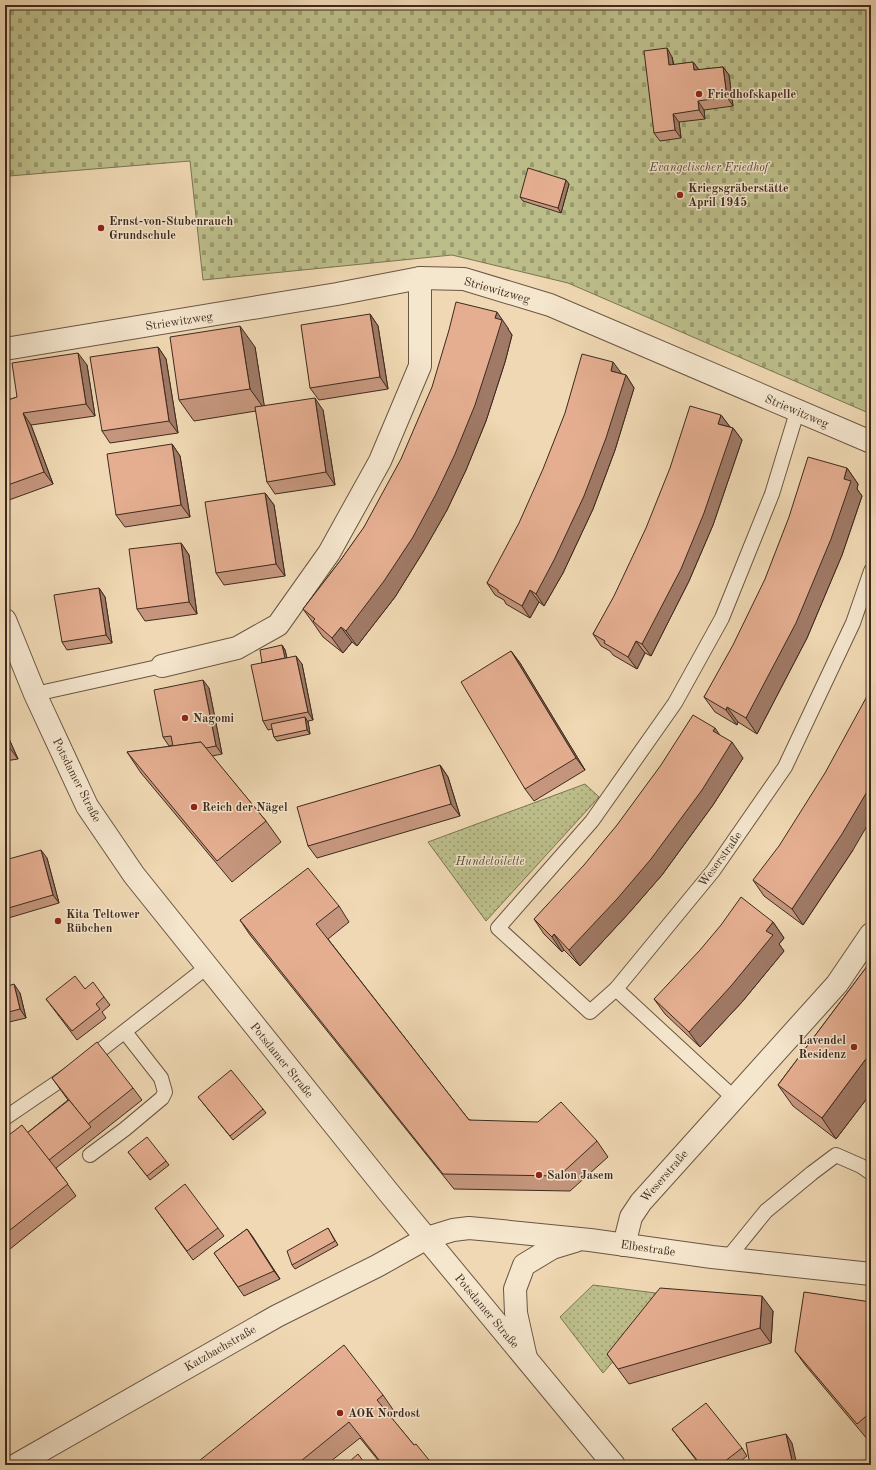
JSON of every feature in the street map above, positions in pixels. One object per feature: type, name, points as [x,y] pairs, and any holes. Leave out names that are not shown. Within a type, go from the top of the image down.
[{"type":"street","name":"Striewitzweg","points":[[5,349],[337,294],[420,278],[464,279],[550,305],[683,361],[797,412],[871,442]]},
{"type":"street","points":[[162,666],[237,648],[278,625],[329,553],[380,461],[420,366],[420,278]]},
{"type":"street","name":"Potsdamer Straße","points":[[5,620],[35,694],[87,806],[134,875],[427,1238],[614,1465]]},
{"type":"street","name":"Weserstraße","points":[[624,1245],[631,1217],[641,1202],[837,984],[871,934]]},
{"type":"street","name":"Elbestraße","points":[[427,1238],[453,1230],[469,1228],[583,1239],[727,1258],[871,1274]]},
{"type":"street","name":"Katzbachstraße","points":[[20,1464],[277,1316],[377,1266],[427,1238]]},
{"type":"street","points":[[526,1358],[516,1313],[515,1289],[524,1264],[552,1248],[583,1239]]},
{"type":"lane","name":"Weserstraße","points":[[797,412],[772,494],[722,618],[675,703],[592,821],[498,928],[590,1012],[616,988],[713,871],[784,767],[853,623],[871,571]]},
{"type":"lane","points":[[35,694],[162,666]]},
{"type":"lane","points":[[5,1118],[73,1072],[207,967]]},
{"type":"lane","points":[[616,988],[734,1098]]},
{"type":"lane","points":[[90,1155],[125,1129],[162,1098],[165,1092],[161,1078],[125,1032]]},
{"type":"lane","points":[[727,1258],[766,1211],[836,1155],[861,1166],[871,1173]]},
{"type":"green space","name":"Evangelischer Friedhof","points":[[5,5],[871,5],[871,414],[568,283],[452,255],[203,280],[190,161],[9,176],[5,164]]},
{"type":"green space","name":"Hundetoilette","points":[[585,784],[599,797],[486,921],[428,842]]},
{"type":"green space","points":[[593,1285],[671,1295],[603,1373],[560,1317]]},
{"type":"building","points":[[667,48],[669,65],[693,62],[694,70],[723,67],[727,97],[698,101],[699,110],[673,114],[675,130],[654,133],[644,51]]},
{"type":"building","points":[[528,168],[566,180],[558,208],[520,197]]},
{"type":"building","points":[[456,302],[497,312],[495,318],[502,320],[475,405],[455,454],[413,537],[384,581],[346,631],[341,627],[332,638],[313,621],[315,619],[303,609],[364,527],[401,459],[432,387]]},
{"type":"building","points":[[370,314],[380,377],[310,388],[301,325]]},
{"type":"building","points":[[240,326],[250,389],[179,400],[170,337]]},
{"type":"building","points":[[158,347],[169,421],[102,431],[90,357]]},
{"type":"building","points":[[78,353],[86,404],[23,413],[44,472],[5,486],[5,401],[17,397],[12,363]]},
{"type":"building","points":[[582,354],[613,362],[611,371],[626,375],[606,438],[584,496],[554,560],[536,594],[530,590],[522,606],[498,592],[498,590],[487,583],[519,523],[543,469],[565,413]]},
{"type":"building","points":[[315,398],[326,472],[267,482],[255,407]]},
{"type":"building","points":[[690,406],[721,415],[718,424],[733,428],[704,513],[681,569],[642,644],[636,641],[628,657],[604,643],[605,641],[593,634],[614,596],[646,528],[670,468]]},
{"type":"building","points":[[172,444],[181,505],[116,515],[107,454]]},
{"type":"building","points":[[808,457],[847,468],[844,479],[851,481],[831,539],[796,623],[746,718],[727,707],[726,710],[704,697],[733,645],[765,579],[789,517]]},
{"type":"building","points":[[265,493],[276,564],[216,573],[205,502]]},
{"type":"building","points":[[181,543],[189,602],[137,609],[129,549]]},
{"type":"building","points":[[99,588],[106,635],[62,642],[54,595]]},
{"type":"building","points":[[282,645],[285,658],[262,663],[260,650]]},
{"type":"building","points":[[511,651],[576,758],[525,789],[461,682]]},
{"type":"building","points":[[296,656],[308,712],[263,721],[251,665]]},
{"type":"building","name":"Nagomi","points":[[203,680],[216,746],[206,748],[201,742],[173,746],[171,736],[163,737],[154,690]]},
{"type":"building","points":[[871,688],[871,785],[842,834],[792,909],[753,880],[779,846],[825,773]]},
{"type":"building","points":[[693,715],[715,728],[713,731],[732,742],[702,790],[651,859],[617,899],[569,950],[554,934],[552,937],[534,919],[584,865],[617,825],[661,765]]},
{"type":"building","points":[[305,717],[307,730],[274,737],[271,724]]},
{"type":"building","points":[[5,737],[9,747],[5,748]]},
{"type":"building","points":[[201,742],[266,821],[217,861],[127,752]]},
{"type":"building","points":[[440,765],[451,804],[308,846],[297,807]]},
{"type":"building","points":[[41,850],[53,895],[5,909],[5,860]]},
{"type":"building","points":[[308,868],[339,906],[316,924],[469,1120],[538,1122],[561,1102],[597,1141],[559,1176],[443,1174],[240,920]]},
{"type":"building","points":[[741,897],[773,922],[766,931],[773,935],[731,986],[689,1032],[654,999],[700,950],[721,925]]},
{"type":"building","points":[[871,961],[871,1052],[822,1118],[778,1085]]},
{"type":"building","points":[[75,976],[85,989],[93,982],[104,997],[96,1004],[100,1009],[72,1031],[46,999]]},
{"type":"building","points":[[14,984],[20,1009],[5,1013],[5,987]]},
{"type":"building","points":[[97,1042],[133,1088],[88,1124],[52,1078]]},
{"type":"building","points":[[231,1070],[263,1109],[230,1136],[198,1097]]},
{"type":"building","points":[[69,1100],[91,1127],[49,1160],[27,1133]]},
{"type":"building","points":[[22,1125],[68,1184],[5,1234],[5,1138]]},
{"type":"building","points":[[147,1137],[166,1161],[147,1176],[128,1152]]},
{"type":"building","points":[[185,1184],[218,1228],[187,1251],[155,1208]]},
{"type":"building","points":[[328,1228],[335,1241],[292,1265],[287,1251]]},
{"type":"building","points":[[247,1229],[274,1271],[238,1287],[214,1253]]},
{"type":"building","points":[[660,1288],[762,1296],[760,1328],[618,1369],[607,1354]]},
{"type":"building","points":[[804,1292],[871,1302],[871,1412],[857,1424],[795,1351]]},
{"type":"building","name":"AOK Nordost","points":[[344,1345],[383,1395],[377,1400],[414,1445],[416,1444],[433,1465],[383,1465],[349,1422],[296,1465],[194,1465]]},
{"type":"building","points":[[706,1403],[742,1448],[720,1465],[701,1465],[672,1429]]},
{"type":"building","points":[[786,1434],[793,1465],[750,1465],[746,1443]]},
{"type":"building","points":[[358,1454],[366,1465],[352,1465],[349,1462]]},
{"type":"place","name":"Friedhofskapelle","points":[[699,94]]},
{"type":"place","name":"Kriegsgräberstätte April 1945","points":[[680,195]]},
{"type":"place","name":"Ernst-von-Stubenrauch Grundschule","points":[[101,228]]},
{"type":"place","name":"Nagomi","points":[[185,718]]},
{"type":"place","name":"Reich der Nägel","points":[[194,807]]},
{"type":"place","name":"Kita Teltower Rübchen","points":[[58,921]]},
{"type":"place","name":"Lavendel Residenz","points":[[854,1047]]},
{"type":"place","name":"Salon Jasem","points":[[539,1175]]},
{"type":"place","name":"AOK Nordost","points":[[340,1413]]}]
